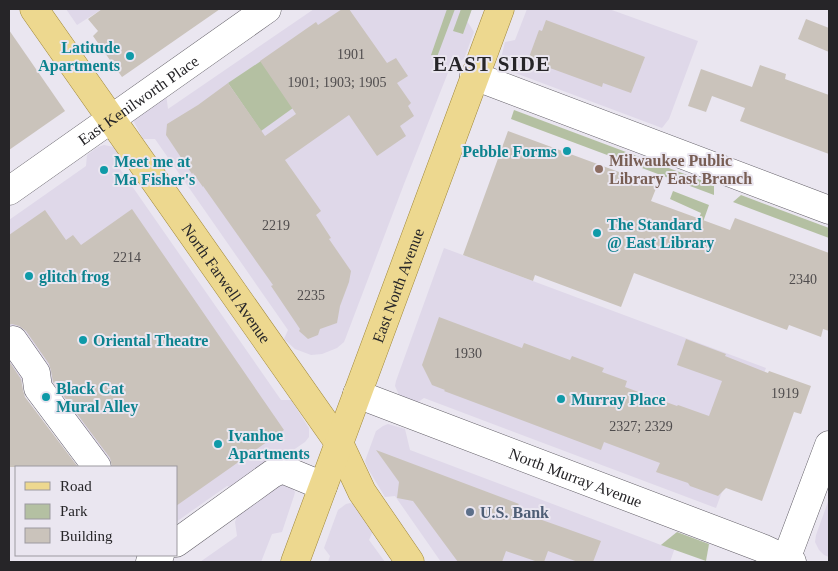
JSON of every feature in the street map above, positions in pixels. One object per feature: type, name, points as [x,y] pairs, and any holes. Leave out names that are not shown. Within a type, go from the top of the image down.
[{"type":"main road","name":"North Farwell Avenue","points":[[34,9],[339,443],[362,492],[410,562]]},
{"type":"main road","name":"East North Avenue","points":[[295,562],[500,9]]},
{"type":"street","name":"East Kenilworth Place","points":[[9,191],[267,9]]},
{"type":"street","points":[[474,76],[829,210]]},
{"type":"street","points":[[9,342],[13,340],[36,373],[38,388],[96,466]]},
{"type":"street","name":"North Murray Avenue","points":[[357,394],[762,548],[788,561]]},
{"type":"street","points":[[788,561],[829,445]]},
{"type":"street","points":[[178,542],[272,474],[282,469],[323,486]]},
{"type":"shaded area","points":[[66,9],[102,9],[77,25]]},
{"type":"shaded area","points":[[314,9],[472,9],[467,21],[474,32],[464,59],[451,65],[344,342],[337,348],[322,354],[311,355],[295,349],[284,339],[288,330],[155,139],[143,139],[133,120],[166,94],[168,109]]},
{"type":"shaded area","points":[[527,9],[609,9],[698,41],[669,119],[662,128],[507,70],[501,58],[505,42],[515,40]]},
{"type":"shaded area","points":[[104,145],[117,149],[122,156],[118,166],[281,400],[291,400],[309,428],[309,437],[305,442],[237,489],[227,486],[178,521],[178,466],[86,466],[25,380],[9,391],[9,220],[86,166],[87,155]]},
{"type":"shaded area","points":[[444,248],[766,368],[716,508],[424,398],[415,404],[403,399],[395,386],[396,381]]},
{"type":"shaded area","points":[[388,424],[405,429],[410,450],[661,545],[677,532],[680,533],[670,562],[441,562],[395,496],[385,497],[368,469],[365,461],[376,431]]},
{"type":"shaded area","points":[[280,483],[291,486],[295,492],[282,532],[272,534],[261,562],[200,562],[237,536],[235,522],[238,514]]},
{"type":"shaded area","points":[[829,499],[829,557],[819,550],[815,542]]},
{"type":"shaded area","points":[[346,504],[356,505],[373,531],[369,540],[385,562],[328,562],[330,556],[324,548],[338,510]]},
{"type":"green space","points":[[447,9],[455,9],[437,57],[431,55]]},
{"type":"green space","points":[[461,9],[472,9],[463,34],[453,31]]},
{"type":"green space","points":[[261,61],[293,108],[261,131],[228,83]]},
{"type":"green space","points":[[514,110],[714,185],[714,195],[511,119]]},
{"type":"green space","points":[[673,191],[709,205],[703,222],[698,221],[701,213],[670,199]]},
{"type":"green space","points":[[741,195],[829,228],[829,238],[733,202]]},
{"type":"green space","points":[[677,532],[709,544],[706,561],[661,545]]},
{"type":"building","name":"Latitude Apartments","points":[[102,9],[220,9],[122,77],[93,36],[98,31],[88,19]]},
{"type":"building","points":[[342,9],[349,9],[387,63],[396,58],[408,76],[397,83],[411,103],[408,106],[414,116],[400,126],[406,136],[377,156],[349,115],[285,160],[321,211],[316,215],[331,238],[329,239],[351,271],[340,306],[337,323],[320,329],[318,335],[308,339],[299,331],[300,329],[271,286],[273,285],[166,135],[167,124],[198,105],[228,83],[265,136],[296,114],[260,61],[316,22],[318,25]]},
{"type":"building","points":[[806,19],[829,28],[829,52],[798,39]]},
{"type":"building","points":[[546,20],[645,57],[631,93],[603,83],[602,87],[528,60],[539,30],[542,31]]},
{"type":"building","points":[[9,30],[65,111],[9,150]]},
{"type":"building","points":[[760,65],[786,74],[785,79],[829,95],[829,154],[740,121],[745,108],[712,96],[706,112],[688,106],[701,69],[752,87]]},
{"type":"building","name":"The Standard @ East Library","points":[[508,131],[657,186],[651,201],[730,230],[735,218],[829,253],[829,331],[823,329],[821,337],[789,325],[787,330],[634,273],[621,307],[535,275],[533,281],[463,255]]},
{"type":"building","name":"Oriental Theatre","points":[[132,209],[284,430],[178,505],[178,466],[112,466],[110,458],[53,382],[49,364],[26,331],[19,326],[9,325],[9,235],[45,210],[66,240],[73,235],[81,245]]},
{"type":"building","points":[[439,317],[522,348],[524,343],[570,360],[572,356],[604,368],[602,372],[627,381],[625,387],[709,416],[722,381],[677,365],[686,339],[768,373],[769,371],[811,386],[801,414],[794,412],[762,501],[726,488],[718,496],[656,472],[660,463],[604,442],[601,450],[432,385],[422,365]]},
{"type":"building","points":[[9,361],[21,379],[25,397],[77,466],[9,467]]},
{"type":"building","name":"U.S. Bank","points":[[376,450],[519,504],[514,510],[601,541],[593,562],[578,562],[548,551],[544,562],[538,562],[506,551],[502,562],[458,562],[413,501],[397,498],[399,482]]},
{"type":"place","name":"Latitude Apartments","points":[[130,56]]},
{"type":"place","name":"Pebble Forms","points":[[567,151]]},
{"type":"place","name":"Milwaukee Public Library East Branch","points":[[599,169]]},
{"type":"place","name":"Meet me at Ma Fisher's","points":[[104,170]]},
{"type":"place","name":"The Standard @ East Library","points":[[597,233]]},
{"type":"place","name":"glitch frog","points":[[29,276]]},
{"type":"place","name":"Oriental Theatre","points":[[83,340]]},
{"type":"place","name":"Black Cat Mural Alley","points":[[46,397]]},
{"type":"place","name":"Murray Place","points":[[561,399]]},
{"type":"place","name":"Ivanhoe Apartments","points":[[218,444]]},
{"type":"place","name":"U.S. Bank","points":[[470,512]]},
{"type":"district","name":"EAST SIDE","points":[[492,64]]}]
